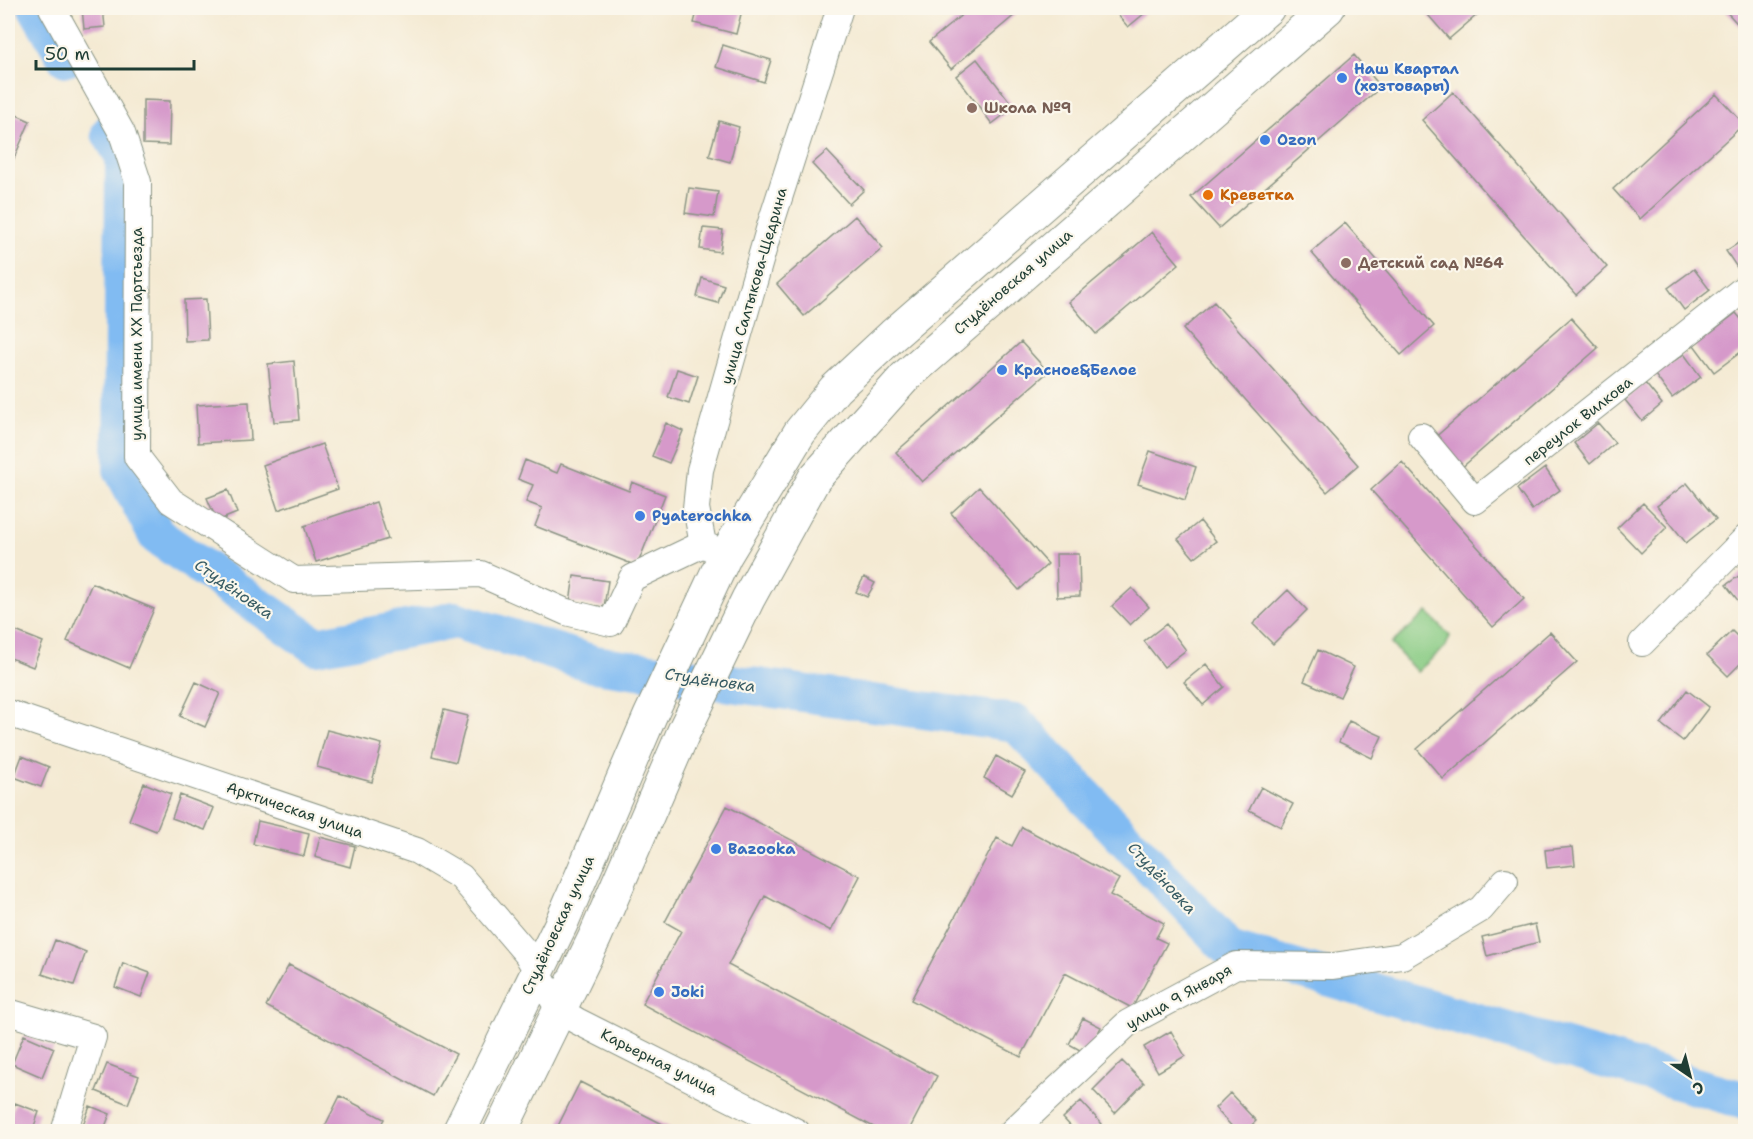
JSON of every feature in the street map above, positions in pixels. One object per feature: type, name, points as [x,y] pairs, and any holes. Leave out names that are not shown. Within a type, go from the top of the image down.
[{"type":"main road","points":[[714,561],[800,432],[835,389],[893,335],[1268,8]]},
{"type":"main road","name":"Студёновская улица","points":[[595,937],[684,731],[748,599],[814,479],[905,377],[1328,8]]},
{"type":"main road","name":"Студёновская улица","points":[[459,1131],[561,924],[714,561]]},
{"type":"main road","points":[[561,924],[565,947],[575,952],[595,937]]},
{"type":"main road","points":[[500,1131],[595,937]]},
{"type":"main road","points":[[511,1026],[534,1017],[544,1020],[545,1042]]},
{"type":"street","name":"улица имени ХХ Партсъезда","points":[[52,8],[122,132],[138,182],[137,457],[171,501],[294,580],[481,574],[566,612],[611,623],[632,578],[714,561]]},
{"type":"street","name":"улица Салтыкова-Щедрина","points":[[714,561],[696,508],[700,470],[770,226],[840,8]]},
{"type":"street","name":"переулок Вилкова","points":[[1421,436],[1475,501],[1746,287]]},
{"type":"street","points":[[1642,643],[1746,538]]},
{"type":"street","name":"Арктическая улица","points":[[8,713],[417,851],[461,877],[527,954],[536,974]]},
{"type":"street","name":"улица 9 Января","points":[[1012,1131],[1128,1023],[1236,964],[1333,966],[1402,956],[1480,909],[1505,881]]},
{"type":"street","name":"Карьерная улица","points":[[536,974],[559,1010],[577,1021],[798,1131]]},
{"type":"street","points":[[8,1012],[93,1037],[64,1131]]},
{"type":"green space","points":[[1427,612],[1450,636],[1446,646],[1417,672],[1391,644]]},
{"type":"building","points":[[82,8],[103,8],[105,27],[84,29]]},
{"type":"building","points":[[698,8],[742,10],[736,34],[694,23]]},
{"type":"building","points":[[970,8],[1023,8],[951,69],[929,42]]},
{"type":"building","points":[[1112,8],[1151,8],[1128,27]]},
{"type":"building","points":[[1422,8],[1485,8],[1449,39]]},
{"type":"building","points":[[1723,8],[1746,8],[1746,33]]},
{"type":"building","points":[[723,45],[771,60],[764,82],[716,67]]},
{"type":"building","points":[[1354,55],[1381,87],[1219,228],[1191,197]]},
{"type":"building","points":[[977,59],[1014,107],[992,124],[956,76]]},
{"type":"building","points":[[1453,92],[1607,267],[1576,295],[1422,120]]},
{"type":"building","points":[[1716,94],[1744,124],[1640,219],[1613,189]]},
{"type":"building","points":[[143,100],[170,101],[169,145],[143,144]]},
{"type":"building","points":[[8,111],[30,121],[12,163],[8,161]]},
{"type":"building","points":[[719,121],[739,127],[730,162],[709,156]]},
{"type":"building","points":[[827,151],[864,190],[849,204],[812,164]]},
{"type":"building","points":[[689,188],[718,192],[714,217],[685,213]]},
{"type":"building","points":[[855,216],[883,248],[804,316],[777,284]]},
{"type":"building","points":[[1345,223],[1434,326],[1401,355],[1311,252]]},
{"type":"building","points":[[703,228],[723,230],[720,252],[700,249]]},
{"type":"building","points":[[1152,232],[1179,264],[1096,334],[1069,302]]},
{"type":"building","points":[[1746,238],[1746,264],[1738,269],[1726,251]]},
{"type":"building","points":[[1694,269],[1710,290],[1684,310],[1668,288]]},
{"type":"building","points":[[702,278],[724,285],[718,303],[697,297]]},
{"type":"building","points":[[206,299],[208,340],[185,341],[184,300]]},
{"type":"building","points":[[1214,302],[1358,465],[1327,492],[1183,329]]},
{"type":"building","points":[[1736,313],[1746,325],[1746,348],[1714,372],[1694,345]]},
{"type":"building","points":[[1571,318],[1598,348],[1459,470],[1432,440]]},
{"type":"building","points":[[1021,342],[1048,372],[922,482],[896,452]]},
{"type":"building","points":[[1684,354],[1701,377],[1672,398],[1655,375]]},
{"type":"building","points":[[294,361],[299,420],[274,422],[268,364]]},
{"type":"building","points":[[677,369],[698,376],[689,404],[668,397]]},
{"type":"building","points":[[1645,383],[1662,404],[1642,421],[1625,400]]},
{"type":"building","points":[[249,402],[251,440],[198,443],[196,405]]},
{"type":"building","points":[[666,423],[683,431],[669,463],[652,456]]},
{"type":"building","points":[[1598,423],[1615,443],[1590,464],[1574,443]]},
{"type":"building","points":[[322,444],[338,489],[278,510],[263,465]]},
{"type":"building","points":[[1150,451],[1196,467],[1185,500],[1138,484]]},
{"type":"building","points":[[525,460],[557,473],[561,464],[629,491],[632,482],[665,495],[637,566],[535,526],[542,508],[526,502],[533,485],[518,479]]},
{"type":"building","points":[[1402,462],[1524,599],[1493,627],[1371,490]]},
{"type":"building","points":[[1545,468],[1560,490],[1532,510],[1517,489]]},
{"type":"building","points":[[1687,483],[1716,519],[1686,543],[1657,506]]},
{"type":"building","points":[[979,487],[1048,564],[1019,590],[951,513]]},
{"type":"building","points":[[228,490],[237,513],[217,521],[207,498]]},
{"type":"building","points":[[376,502],[388,539],[316,562],[304,526]]},
{"type":"building","points":[[1643,503],[1667,527],[1641,553],[1617,528]]},
{"type":"building","points":[[1200,521],[1216,541],[1194,558],[1178,539]]},
{"type":"building","points":[[1056,554],[1079,554],[1080,596],[1057,597]]},
{"type":"building","points":[[1746,571],[1746,605],[1743,607],[1726,585]]},
{"type":"building","points":[[574,576],[608,581],[604,607],[570,602]]},
{"type":"building","points":[[864,577],[875,583],[867,597],[856,592]]},
{"type":"building","points":[[92,583],[154,609],[129,668],[67,641]]},
{"type":"building","points":[[1132,588],[1149,607],[1130,625],[1112,606]]},
{"type":"building","points":[[1288,590],[1307,610],[1273,644],[1253,624]]},
{"type":"building","points":[[1166,624],[1186,650],[1164,667],[1144,641]]},
{"type":"building","points":[[8,628],[43,642],[33,667],[8,657]]},
{"type":"building","points":[[1732,631],[1746,645],[1746,658],[1728,676],[1707,655]]},
{"type":"building","points":[[1550,632],[1577,662],[1443,779],[1417,749]]},
{"type":"building","points":[[1318,650],[1354,667],[1340,697],[1304,681]]},
{"type":"building","points":[[1206,664],[1224,687],[1203,705],[1184,682]]},
{"type":"building","points":[[196,682],[220,693],[205,727],[180,716]]},
{"type":"building","points":[[1687,690],[1709,707],[1683,741],[1661,724]]},
{"type":"building","points":[[444,710],[468,716],[456,762],[432,756]]},
{"type":"building","points":[[1349,721],[1382,736],[1372,758],[1339,742]]},
{"type":"building","points":[[327,730],[382,744],[372,782],[317,767]]},
{"type":"building","points":[[22,756],[49,767],[41,787],[14,777]]},
{"type":"building","points":[[996,756],[1025,772],[1012,794],[984,778]]},
{"type":"building","points":[[144,783],[171,794],[156,831],[129,820]]},
{"type":"building","points":[[1261,787],[1293,804],[1281,827],[1249,810]]},
{"type":"building","points":[[180,795],[214,808],[205,830],[172,818]]},
{"type":"building","points":[[727,806],[860,876],[831,931],[765,896],[728,965],[937,1076],[908,1132],[883,1132],[642,1004],[681,931],[665,922]]},
{"type":"building","points":[[258,821],[309,833],[304,856],[253,844]]},
{"type":"building","points":[[1022,827],[1119,879],[1110,895],[1164,923],[1156,938],[1167,943],[1132,1008],[1065,973],[1021,1057],[911,1000],[997,838],[1012,846]]},
{"type":"building","points":[[320,837],[355,846],[350,867],[315,857]]},
{"type":"building","points":[[1573,847],[1575,865],[1547,868],[1545,850]]},
{"type":"building","points":[[1535,924],[1539,942],[1487,956],[1482,937]]},
{"type":"building","points":[[55,940],[86,952],[74,985],[42,974]]},
{"type":"building","points":[[123,963],[150,973],[141,997],[115,987]]},
{"type":"building","points":[[289,965],[456,1054],[433,1096],[266,1006]]},
{"type":"building","points":[[1083,1018],[1101,1027],[1087,1054],[1069,1044]]},
{"type":"building","points":[[1171,1031],[1185,1056],[1158,1072],[1144,1047]]},
{"type":"building","points":[[24,1035],[54,1048],[42,1077],[12,1064]]},
{"type":"building","points":[[1122,1061],[1144,1083],[1115,1113],[1093,1090]]},
{"type":"building","points":[[107,1064],[139,1076],[128,1104],[96,1091]]},
{"type":"building","points":[[580,1082],[678,1132],[569,1132],[558,1126]]},
{"type":"building","points":[[1230,1093],[1256,1121],[1244,1132],[1237,1132],[1215,1108]]},
{"type":"building","points":[[340,1096],[384,1119],[377,1132],[322,1132]]},
{"type":"building","points":[[1081,1101],[1102,1124],[1094,1132],[1076,1132],[1063,1118]]},
{"type":"building","points":[[15,1103],[39,1112],[32,1132],[8,1132],[8,1122]]},
{"type":"building","points":[[90,1106],[110,1114],[103,1132],[81,1131]]},
{"type":"waterway","name":"Студёновка","points":[[37,8],[66,58]]},
{"type":"waterway","name":"Студёновка","points":[[110,133],[124,157],[122,469],[157,536],[316,646],[455,620],[594,664],[1016,723],[1229,949],[1746,1101]]},
{"type":"place","name":"Наш Квартал (хозтовары)","points":[[1342,78]]},
{"type":"place","name":"Школа №9","points":[[972,108]]},
{"type":"place","name":"Ozon","points":[[1265,140]]},
{"type":"place","name":"Креветка","points":[[1208,195]]},
{"type":"place","name":"Детский сад №64","points":[[1346,263]]},
{"type":"place","name":"Красное&Белое","points":[[1002,370]]},
{"type":"place","name":"Pyaterochka","points":[[640,516]]},
{"type":"place","name":"Bazooka","points":[[716,849]]},
{"type":"place","name":"Joki","points":[[659,992]]}]
